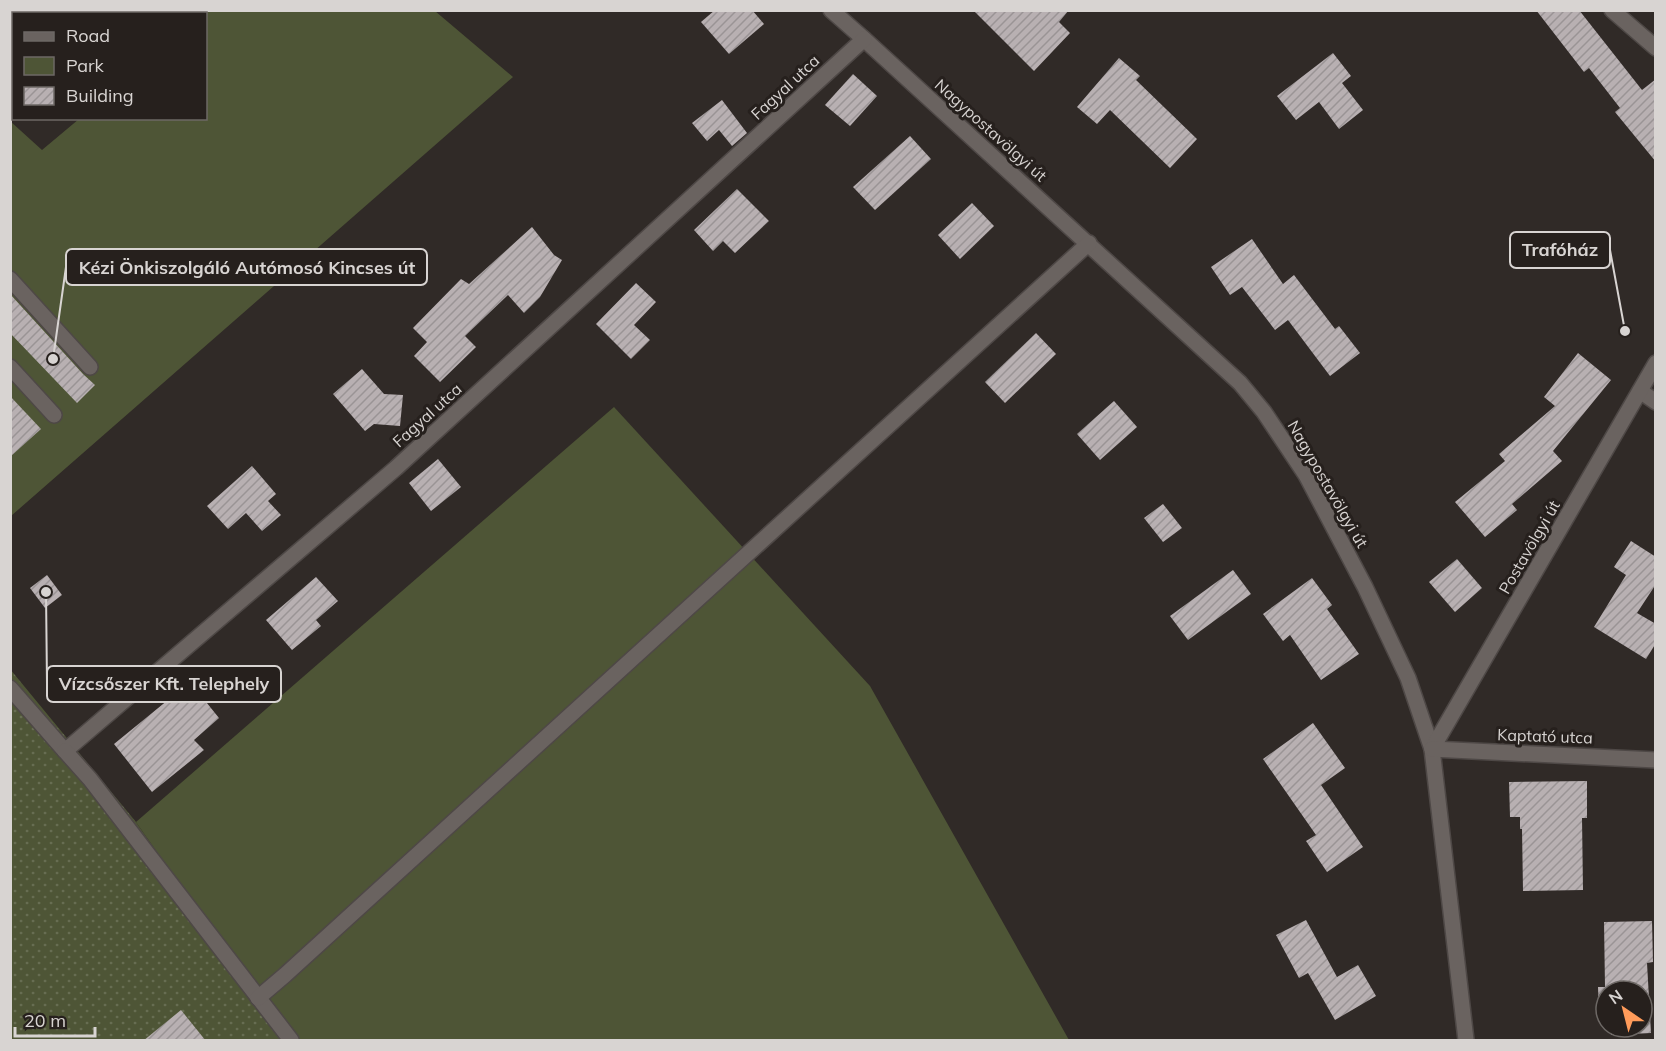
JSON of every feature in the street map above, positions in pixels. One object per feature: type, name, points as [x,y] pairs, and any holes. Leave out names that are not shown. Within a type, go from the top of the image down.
[{"type":"street","name":"Nagypostavölgyi út","points":[[831,10],[1240,383],[1264,412],[1306,476],[1365,587],[1408,678],[1432,749],[1466,1041]]},
{"type":"street","points":[[1612,10],[1656,48]]},
{"type":"street","name":"Fagyal utca","points":[[65,751],[396,468],[864,39]]},
{"type":"street","points":[[258,998],[1089,243]]},
{"type":"street","points":[[10,279],[90,367]]},
{"type":"street","name":"Postavölgyi út","points":[[1432,749],[1656,363]]},
{"type":"street","points":[[10,366],[54,415]]},
{"type":"street","points":[[1640,391],[1656,402]]},
{"type":"street","points":[[10,688],[90,779],[291,1041]]},
{"type":"street","name":"Kaptató utca","points":[[1432,749],[1656,760]]},
{"type":"green space","points":[[435,11],[513,77],[11,516],[10,121],[42,150],[78,120],[207,120],[206,12]]},
{"type":"green space","points":[[614,407],[870,686],[1069,1040],[291,1040],[258,998],[136,822]]},
{"type":"green space","points":[[10,669],[136,822],[258,998],[291,1040],[11,1040]]},
{"type":"building","points":[[715,10],[752,10],[764,24],[729,54],[701,22]]},
{"type":"building","points":[[973,10],[1069,10],[1059,22],[1070,33],[1034,71]]},
{"type":"building","points":[[1536,10],[1579,10],[1642,90],[1656,79],[1656,162],[1615,112],[1620,108],[1589,68],[1584,72]]},
{"type":"building","points":[[1333,53],[1351,76],[1342,83],[1363,110],[1339,129],[1319,102],[1296,120],[1277,96]]},
{"type":"building","points":[[1119,58],[1140,76],[1136,80],[1197,139],[1170,168],[1110,110],[1097,124],[1077,107]]},
{"type":"building","points":[[853,74],[877,96],[850,126],[825,105]]},
{"type":"building","points":[[722,100],[747,133],[732,146],[719,130],[707,141],[692,123]]},
{"type":"building","points":[[910,136],[931,159],[875,210],[853,187]]},
{"type":"building","points":[[737,189],[769,221],[735,253],[723,241],[713,251],[694,230]]},
{"type":"building","points":[[972,203],[994,226],[960,259],[938,235]]},
{"type":"building","points":[[532,227],[554,255],[562,260],[540,297],[524,313],[508,295],[465,336],[476,347],[440,382],[414,356],[427,342],[413,328],[461,279],[469,284]]},
{"type":"building","points":[[1252,239],[1283,284],[1294,275],[1335,329],[1339,326],[1360,353],[1330,376],[1288,320],[1275,330],[1242,287],[1230,295],[1211,267]]},
{"type":"building","points":[[636,283],[656,302],[634,325],[650,340],[631,359],[596,324]]},
{"type":"building","points":[[10,294],[95,385],[77,403],[10,333]]},
{"type":"building","points":[[1036,333],[1056,354],[1005,403],[985,382]]},
{"type":"building","points":[[1578,353],[1611,380],[1553,451],[1562,461],[1512,504],[1517,510],[1485,537],[1455,502],[1505,461],[1499,454],[1555,406],[1544,397]]},
{"type":"building","points":[[362,369],[384,394],[403,395],[400,426],[374,424],[365,431],[333,394]]},
{"type":"building","points":[[10,396],[41,429],[10,457]]},
{"type":"building","points":[[1114,401],[1137,427],[1100,460],[1077,434]]},
{"type":"building","points":[[438,459],[461,487],[431,511],[409,483]]},
{"type":"building","points":[[252,466],[276,494],[268,501],[281,515],[262,531],[246,513],[228,529],[207,506]]},
{"type":"building","points":[[1163,504],[1182,528],[1163,542],[1144,518]]},
{"type":"building","points":[[1631,541],[1656,557],[1656,584],[1637,613],[1656,624],[1656,643],[1646,659],[1594,627],[1626,575],[1614,567]]},
{"type":"building","points":[[1457,559],[1482,588],[1455,612],[1429,582]]},
{"type":"building","points":[[1233,570],[1251,594],[1188,640],[1170,616]]},
{"type":"building","points":[[47,575],[62,595],[45,608],[30,588]]},
{"type":"building","points":[[316,577],[338,601],[316,620],[321,626],[292,650],[266,620]]},
{"type":"building","points":[[1312,578],[1332,605],[1327,609],[1359,654],[1321,680],[1290,635],[1283,641],[1263,614]]},
{"type":"building","points":[[190,682],[219,718],[194,740],[204,750],[152,792],[114,744]]},
{"type":"building","points":[[1313,723],[1345,768],[1321,785],[1363,847],[1327,872],[1306,841],[1316,835],[1263,759]]},
{"type":"building","points":[[1587,781],[1587,818],[1582,818],[1583,890],[1523,891],[1522,829],[1520,829],[1520,817],[1510,817],[1509,782]]},
{"type":"building","points":[[1306,920],[1337,977],[1358,965],[1376,996],[1335,1020],[1308,973],[1299,978],[1276,935]]},
{"type":"building","points":[[1652,921],[1653,962],[1647,963],[1648,979],[1605,979],[1604,922]]},
{"type":"building","points":[[181,1010],[206,1041],[143,1041]]},
{"type":"place","name":"Trafóház","points":[[1625,331]]},
{"type":"place","name":"Kézi Önkiszolgáló Autómosó Kincses út","points":[[53,359]]},
{"type":"place","name":"Vízcsőszer Kft. Telephely","points":[[46,592]]}]
